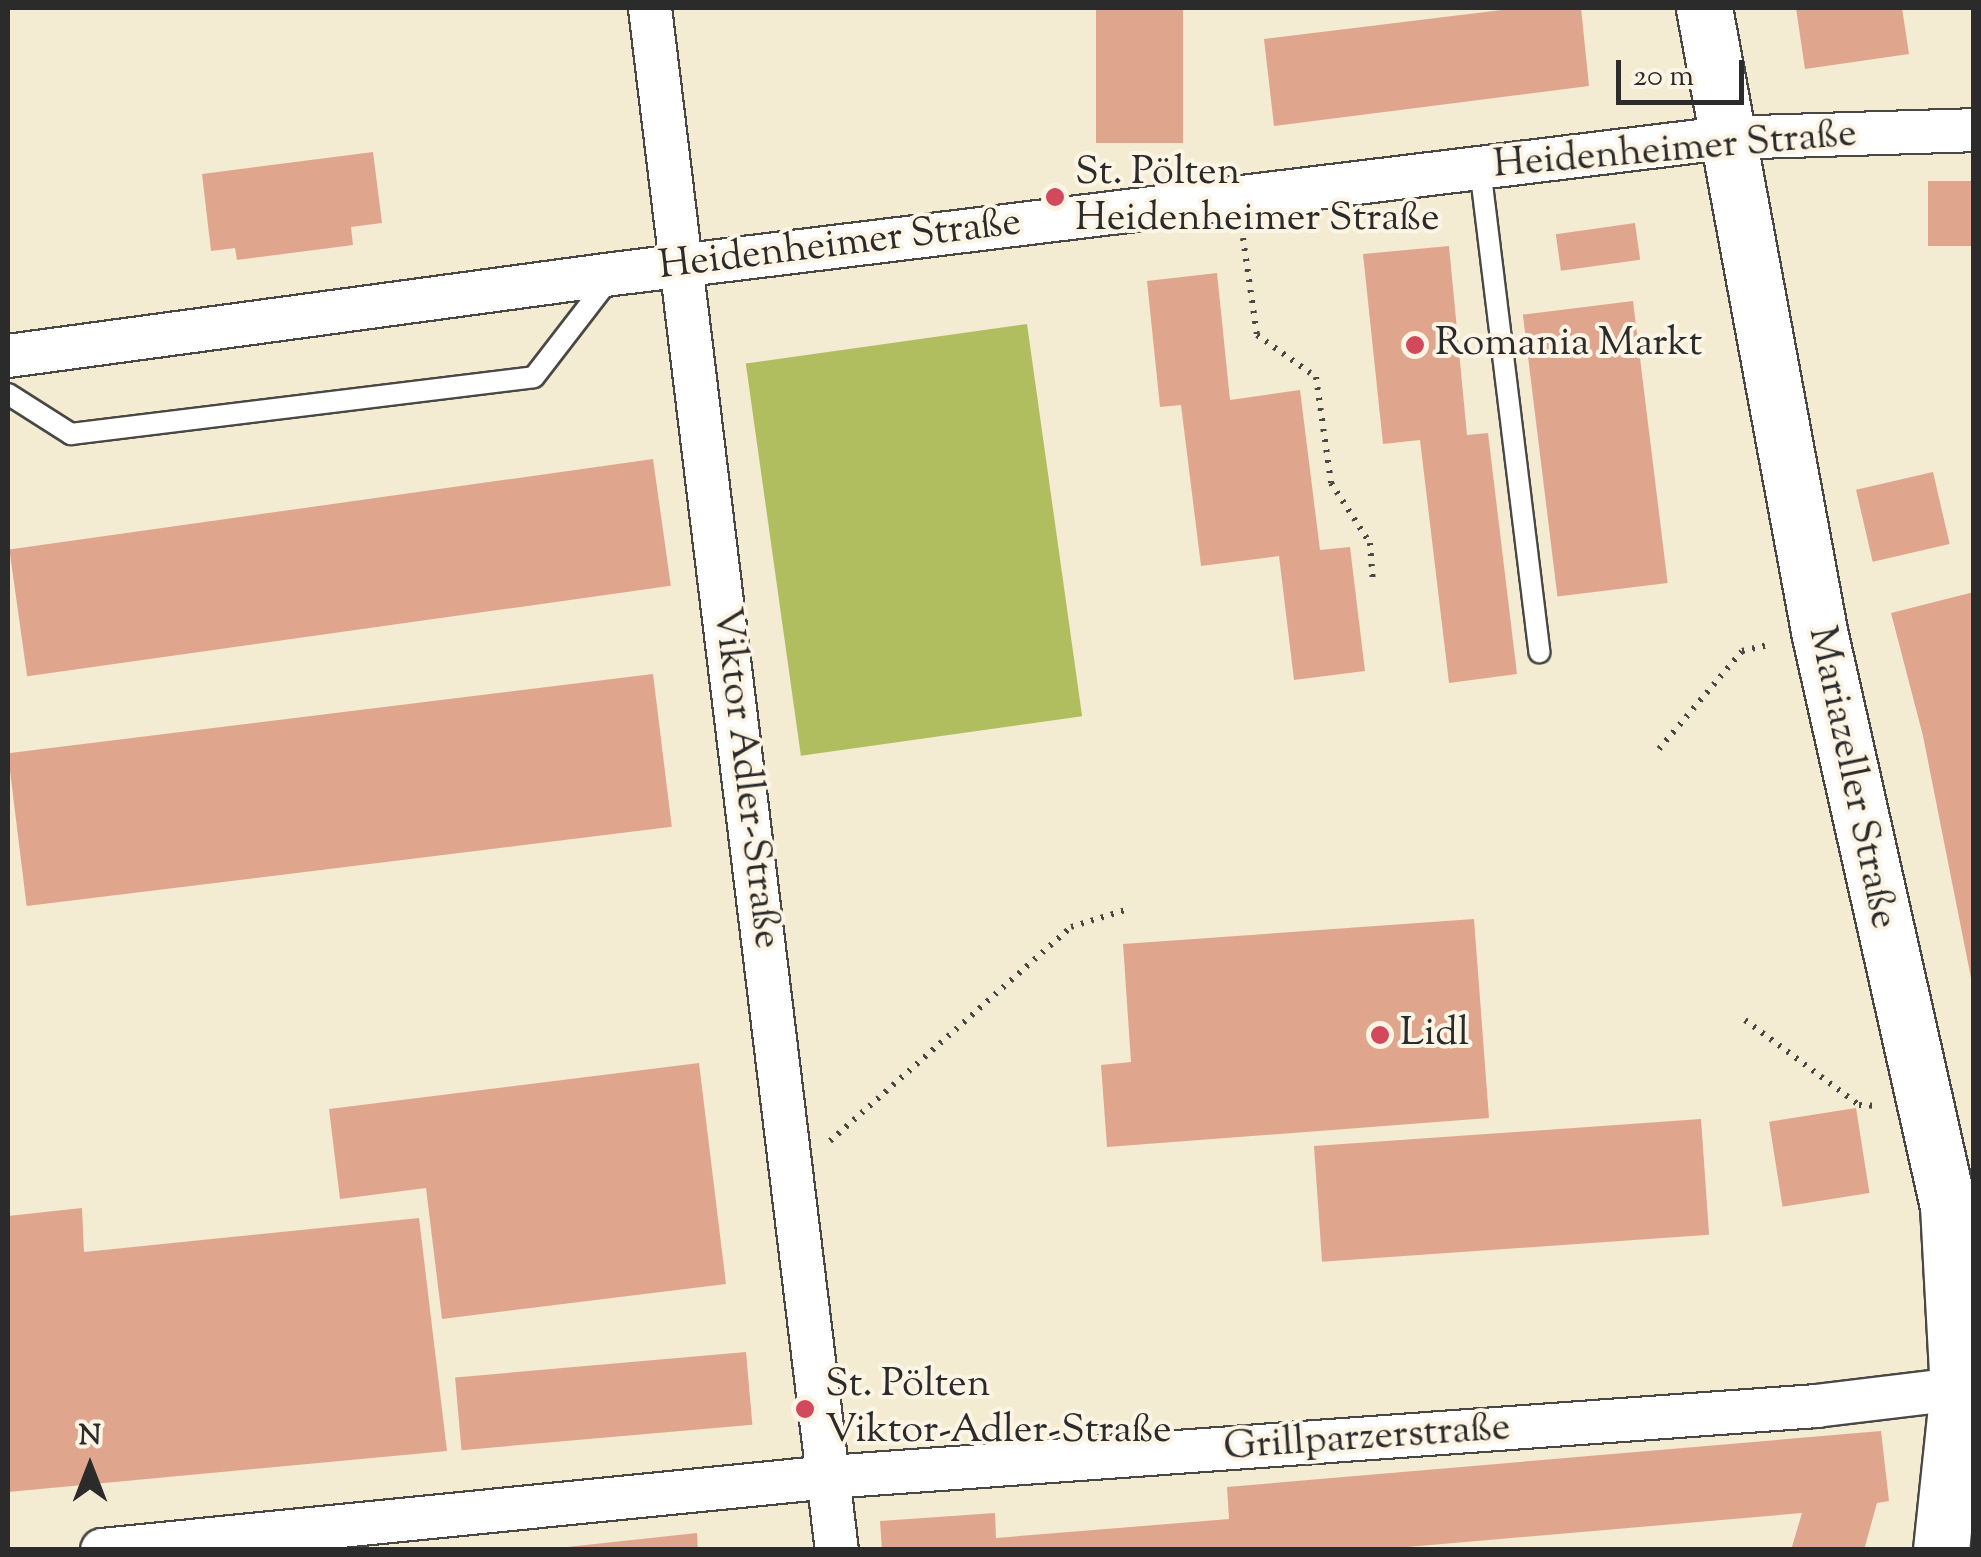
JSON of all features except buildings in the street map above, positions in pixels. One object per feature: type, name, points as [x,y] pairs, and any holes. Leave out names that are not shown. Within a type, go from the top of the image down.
[{"type":"main road","name":"Mariazeller Straße","points":[[1704,8],[1724,138],[1819,631],[1926,1106],[1954,1250],[1966,1388],[1941,1550]]},
{"type":"street","name":"Viktor Adler-Straße","points":[[650,8],[837,1550]]},
{"type":"street","name":"Heidenheimer Straße","points":[[8,356],[682,265],[1724,138],[1974,130]]},
{"type":"street","name":"Grillparzerstraße","points":[[102,1550],[829,1477],[1816,1406],[1966,1388]]},
{"type":"lane","points":[[1480,168],[1538,652]]},
{"type":"lane","points":[[8,394],[70,434],[534,377],[612,274]]},
{"type":"path","points":[[1238,197],[1256,334],[1316,378],[1331,482],[1370,543],[1373,583]]},
{"type":"path","points":[[1660,749],[1742,651],[1819,631]]},
{"type":"path","points":[[794,1173],[1070,926],[1129,909]]},
{"type":"path","points":[[1745,1020],[1859,1105],[1926,1106]]},
{"type":"green space","points":[[1027,324],[1082,716],[801,756],[746,364]]},
{"type":"place","name":"St. Pölten Heidenheimer Straße","points":[[1055,197]]},
{"type":"place","name":"Romania Markt","points":[[1415,345]]},
{"type":"place","name":"Lidl","points":[[1380,1035]]},
{"type":"place","name":"St. Pölten Viktor-Adler-Straße","points":[[805,1409]]}]
